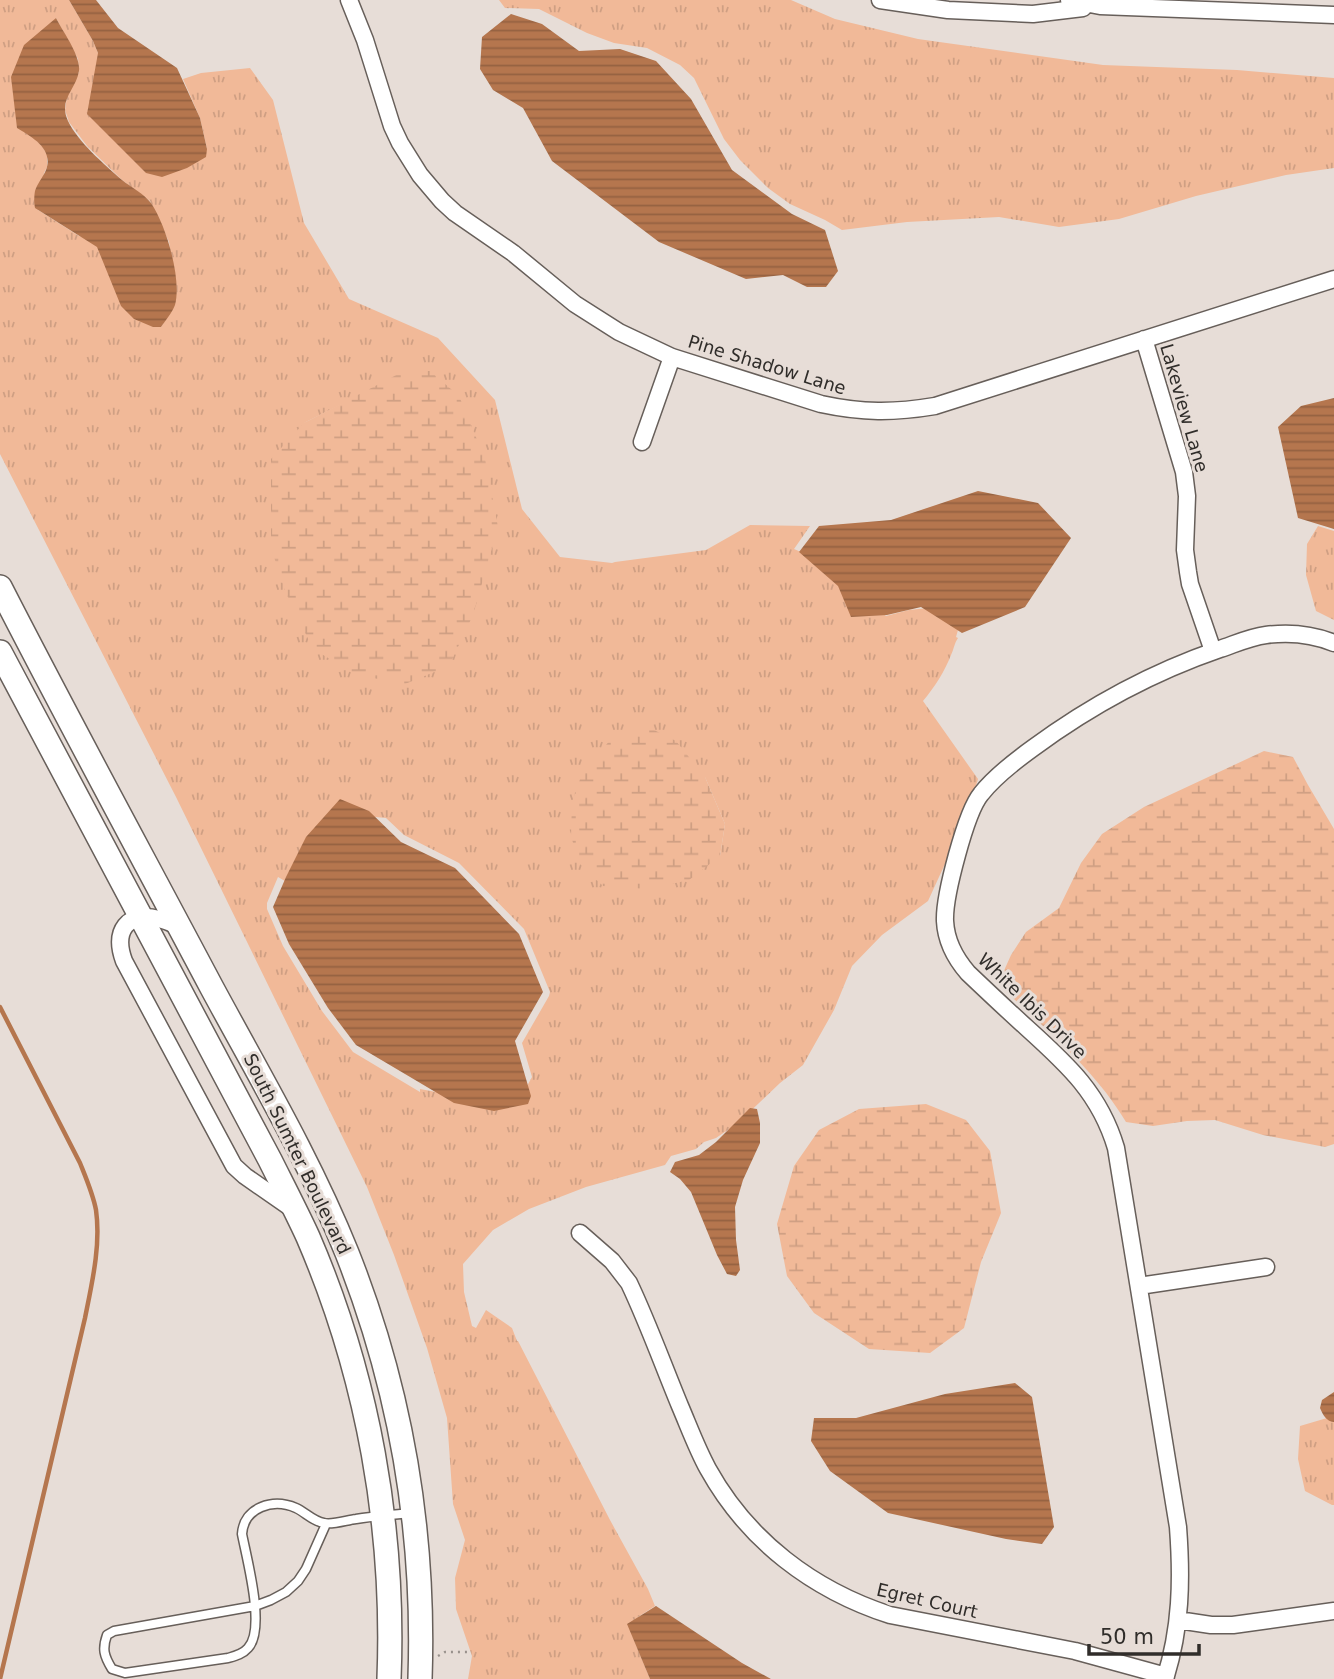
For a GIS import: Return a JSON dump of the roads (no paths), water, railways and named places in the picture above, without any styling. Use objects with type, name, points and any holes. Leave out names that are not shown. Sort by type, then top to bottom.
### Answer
[{"type":"main road","name":"South Sumter Boulevard","points":[[0,587],[298,1149],[347,1253],[370,1317],[401,1433],[414,1513],[420,1667]]},
{"type":"main road","name":"South Sumter Boulevard","points":[[0,652],[296,1211],[327,1286],[352,1361],[372,1441],[388,1565],[389,1679]]},
{"type":"street","name":"Pine Shadow Lane","points":[[349,0],[365,40],[392,126],[409,159],[436,194],[465,221],[513,253],[586,312],[620,332],[672,356],[821,404],[873,412],[935,406],[1334,279]]},
{"type":"street","points":[[880,0],[948,10],[1033,14],[1100,6]]},
{"type":"street","points":[[1069,0],[1100,6],[1334,15]]},
{"type":"street","name":"Lakeview Lane","points":[[1144,339],[1184,471],[1187,496],[1185,550],[1188,572],[1213,651]]},
{"type":"street","points":[[642,442],[672,356]]},
{"type":"street","name":"White Ibis Drive","points":[[1166,1677],[1178,1620],[1181,1566],[1178,1527],[1120,1167],[1113,1139],[1103,1116],[1073,1071],[960,964],[947,933],[946,907],[961,843],[978,798],[1022,756],[1052,734],[1099,704],[1158,672],[1253,638],[1282,634],[1315,636],[1334,643]]},
{"type":"street","points":[[142,917],[166,921],[182,930]]},
{"type":"street","name":"South Sumter Boulevard","points":[[142,917],[129,921],[122,932],[120,947],[124,961],[234,1166],[296,1211]]},
{"type":"street","name":"Egret Court","points":[[580,1233],[612,1261],[629,1283],[700,1454],[716,1482],[748,1525],[786,1562],[861,1605],[890,1615],[1074,1651],[1166,1677]]},
{"type":"street","points":[[1139,1286],[1266,1267]]},
{"type":"street","points":[[1178,1620],[1233,1625],[1334,1611]]},
{"type":"lane","points":[[326,1524],[298,1581],[286,1592],[255,1606],[114,1631],[107,1635],[104,1657],[112,1669],[125,1673],[228,1658],[250,1647],[255,1634],[255,1606],[242,1534],[247,1518],[260,1507],[279,1504],[296,1508],[326,1524],[414,1513]]},
{"type":"waterway","points":[[0,1007],[80,1163],[95,1204],[97,1223],[95,1264],[85,1318],[0,1679]]}]
